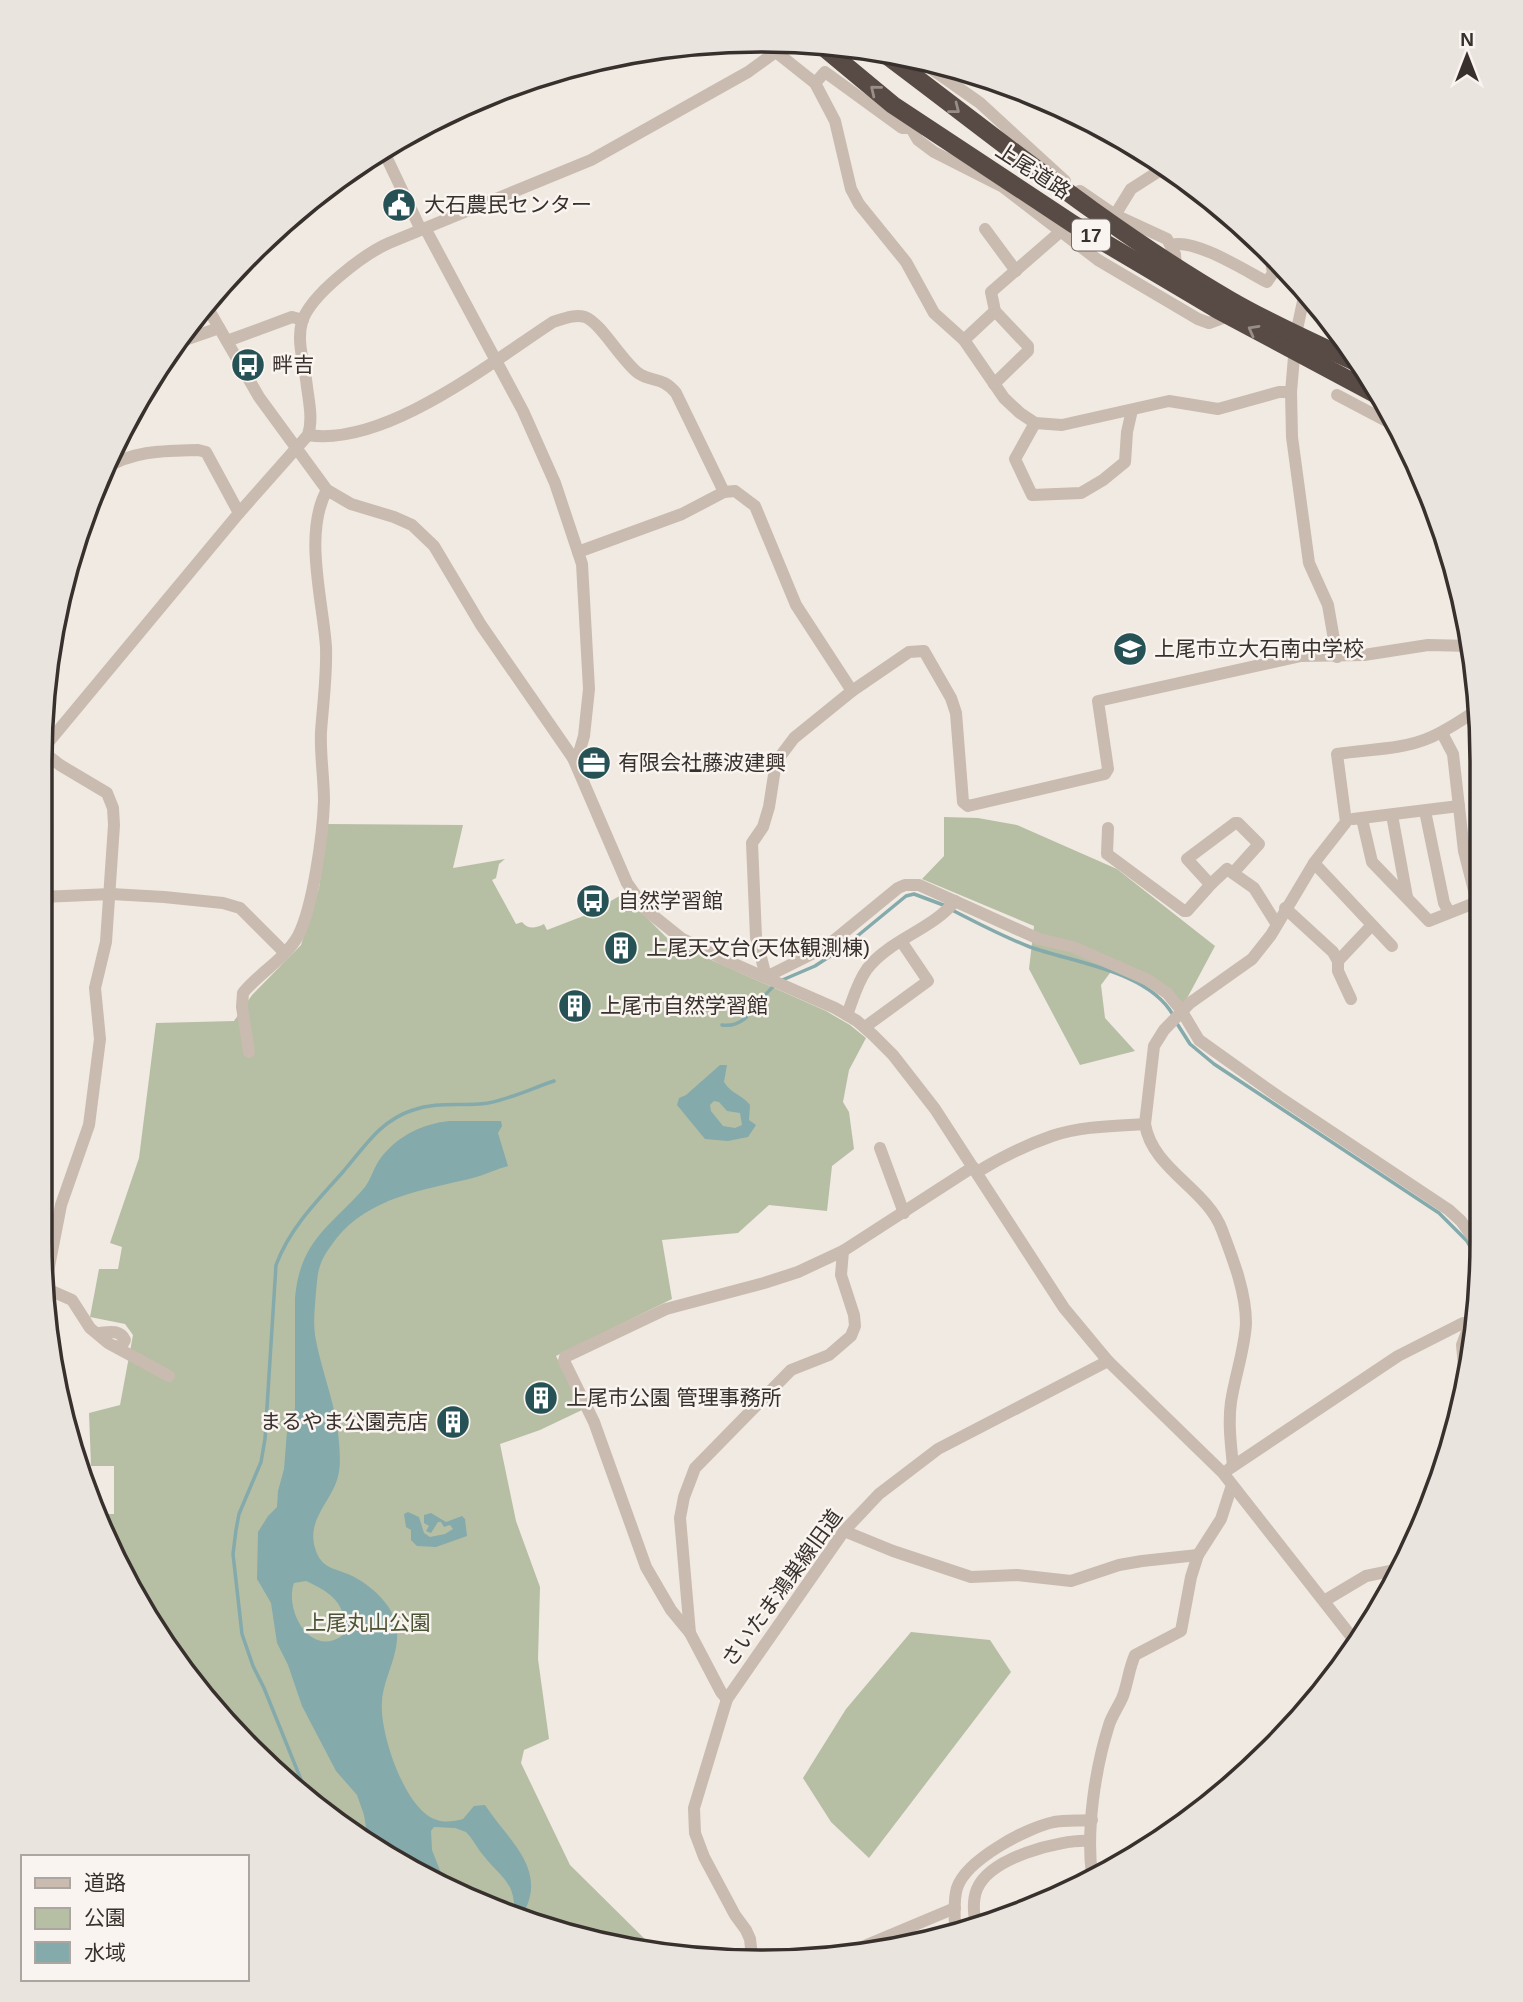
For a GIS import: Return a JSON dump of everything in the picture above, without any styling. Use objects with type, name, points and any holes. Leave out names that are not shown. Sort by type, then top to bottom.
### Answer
[{"type":"highway","name":"上尾道路","points":[[835,57],[911,123],[1228,316],[1364,388]]},
{"type":"highway","name":"上尾道路","points":[[900,66],[1050,181],[1137,242],[1230,300],[1342,356]]},
{"type":"street","points":[[53,737],[307,435],[310,419],[300,343],[303,320],[316,300],[372,251],[592,160],[748,72],[775,53]]},
{"type":"street","points":[[777,53],[815,83],[835,121],[851,189],[859,204],[906,262],[934,313],[964,340],[1011,406],[1035,423],[1062,425],[1169,401],[1218,409],[1279,391],[1291,392]]},
{"type":"street","points":[[815,83],[825,72],[902,128],[911,123],[918,140],[934,152],[1003,187],[1098,260],[1198,319],[1209,323],[1228,316]]},
{"type":"street","points":[[942,76],[980,103],[1064,180],[1115,215],[1167,240],[1172,245],[1177,266]]},
{"type":"street","points":[[388,159],[523,411],[546,461],[578,552],[584,573],[584,637],[589,690],[584,736],[579,753],[573,758]]},
{"type":"street","points":[[1115,215],[1131,188],[1156,173]]},
{"type":"street","points":[[985,229],[1016,271]]},
{"type":"street","points":[[994,384],[1028,351],[1028,346],[995,311],[991,292],[1060,232]]},
{"type":"street","points":[[1172,245],[1180,243],[1213,254],[1267,282],[1273,270]]},
{"type":"street","points":[[1303,303],[1294,353],[1292,437],[1309,563],[1328,605],[1337,657]]},
{"type":"street","points":[[964,340],[995,311]]},
{"type":"street","points":[[211,315],[265,407],[327,490],[351,504],[412,525],[435,546],[481,625],[573,758],[627,883],[646,910],[681,938],[848,1015],[864,1027],[893,1055],[935,1109],[1063,1308],[1108,1361],[1228,1470]]},
{"type":"street","points":[[227,341],[292,317],[303,320]]},
{"type":"street","points":[[307,435],[335,436],[375,427],[456,387],[553,322],[568,317],[584,317],[593,322],[627,363],[641,375],[666,382],[676,393],[724,492]]},
{"type":"street","points":[[194,337],[219,328]]},
{"type":"street","points":[[1337,396],[1382,419]]},
{"type":"street","points":[[1035,423],[1015,459],[1032,495],[1082,493],[1125,462],[1126,432],[1132,410]]},
{"type":"street","points":[[121,459],[143,452],[206,452],[239,513]]},
{"type":"street","points":[[249,1052],[241,1000],[243,993],[299,934],[312,894],[323,826],[321,735],[326,648],[316,540],[320,509],[327,490]]},
{"type":"street","points":[[578,552],[682,514],[724,492],[734,491],[755,506],[796,605],[852,691]]},
{"type":"street","points":[[766,977],[755,937],[751,863],[752,843],[763,827],[769,807],[773,772],[782,752],[794,738],[852,691],[908,652],[924,651],[945,686],[956,713],[963,802],[968,806],[1105,774],[1108,769],[1098,701],[1301,656],[1337,657],[1428,645],[1460,646]]},
{"type":"street","points":[[1350,1635],[1232,1485],[1228,1470],[1231,1405],[1246,1326],[1242,1288],[1216,1214],[1158,1153],[1147,1137],[1145,1124],[1154,1046],[1181,1010],[1252,959],[1271,935],[1314,863],[1346,821],[1338,754],[1426,740],[1469,715]]},
{"type":"street","points":[[1442,733],[1453,754],[1464,851],[1470,875]]},
{"type":"street","points":[[52,758],[107,793],[113,808],[114,825],[106,942],[95,988],[100,1039],[89,1125],[61,1205],[52,1249]]},
{"type":"street","points":[[1346,821],[1459,806]]},
{"type":"street","points":[[1425,811],[1444,904],[1449,912]]},
{"type":"street","points":[[1392,815],[1407,897]]},
{"type":"street","points":[[1362,819],[1369,858],[1429,921],[1470,904]]},
{"type":"street","points":[[1212,883],[1187,859],[1238,823],[1259,844],[1233,873]]},
{"type":"street","points":[[1108,828],[1107,854],[1184,911],[1187,912],[1227,869],[1254,888],[1276,923]]},
{"type":"street","points":[[1314,863],[1392,946]]},
{"type":"street","points":[[766,977],[826,947],[905,885],[919,885],[1039,939],[1073,947],[1148,980],[1167,993],[1199,1040],[1279,1097],[1449,1210],[1470,1235]]},
{"type":"street","points":[[52,897],[111,894],[199,900],[240,908],[284,952]]},
{"type":"street","points":[[848,1015],[858,985],[868,969],[883,954],[946,912],[955,901]]},
{"type":"street","points":[[1285,908],[1333,952],[1338,961],[1338,971],[1351,999]]},
{"type":"street","points":[[1338,961],[1372,925]]},
{"type":"street","points":[[864,1027],[928,981],[901,941]]},
{"type":"street","points":[[727,1699],[710,1673],[690,1633],[671,1610],[646,1567],[594,1422],[564,1362],[565,1357],[666,1309],[775,1279],[843,1251],[975,1170],[1053,1135],[1088,1128],[1145,1124]]},
{"type":"street","points":[[880,1147],[904,1213]]},
{"type":"street","points":[[690,1633],[680,1518],[684,1497],[695,1468],[791,1370],[829,1355],[851,1336],[855,1326],[854,1315],[841,1275],[843,1251]]},
{"type":"street","points":[[55,1292],[72,1300],[90,1328],[114,1346],[169,1376]]},
{"type":"street","points":[[1228,1470],[1398,1356],[1465,1323]]},
{"type":"street","name":"さいたま鴻巣線旧道","points":[[751,1950],[746,1930],[704,1857],[695,1833],[694,1808],[727,1699],[844,1531],[879,1494],[938,1449],[1108,1361]]},
{"type":"street","points":[[1092,1868],[1090,1841],[1096,1784],[1109,1725],[1123,1696],[1131,1663],[1135,1655],[1144,1649],[1181,1631],[1198,1555],[1221,1519],[1232,1485]]},
{"type":"street","points":[[844,1531],[893,1551],[971,1577],[1017,1575],[1071,1581],[1119,1565],[1198,1555]]},
{"type":"street","points":[[1324,1601],[1366,1576],[1388,1571]]},
{"type":"street","points":[[956,1922],[958,1885],[966,1872],[986,1854],[1054,1822],[1092,1820]]},
{"type":"street","points":[[974,1916],[977,1889],[987,1874],[1009,1861],[1052,1843],[1090,1841]]},
{"type":"street","points":[[882,1939],[955,1908]]},
{"type":"green space","points":[[944,817],[978,818],[1017,825],[1117,869],[1215,946],[1184,1004],[1119,961],[1101,985],[1105,1018],[1135,1051],[1080,1065],[1029,969],[1034,926],[922,879],[944,856]]},
{"type":"green space","name":"上尾丸山公園","points":[[328,824],[463,825],[453,868],[505,859],[499,864],[496,878],[492,880],[516,924],[522,922],[532,928],[544,924],[547,930],[586,915],[623,894],[671,942],[826,1011],[866,1038],[849,1070],[843,1102],[849,1112],[854,1149],[832,1166],[827,1211],[769,1205],[738,1233],[662,1240],[672,1299],[556,1356],[582,1410],[540,1430],[500,1444],[516,1521],[540,1587],[538,1659],[549,1739],[524,1750],[521,1763],[570,1865],[645,1939],[578,1925],[490,1896],[407,1855],[330,1803],[294,1774],[228,1708],[172,1634],[147,1595],[107,1514],[114,1514],[114,1466],[91,1466],[89,1413],[120,1405],[133,1335],[125,1324],[90,1317],[99,1269],[118,1269],[122,1247],[110,1243],[139,1158],[156,1023],[234,1021],[252,995],[301,945],[319,888]]},
{"type":"green space","points":[[911,1632],[990,1640],[1011,1672],[869,1858],[831,1822],[803,1778],[846,1709]]},
{"type":"water","points":[[720,1065],[727,1065],[724,1082],[750,1105],[749,1120],[756,1125],[748,1137],[728,1141],[705,1139],[677,1105],[679,1098]],"holes":[[[714,1101],[719,1102],[727,1111],[740,1113],[742,1125],[735,1128],[723,1126],[711,1111],[710,1105]]]},
{"type":"water","points":[[449,1121],[501,1121],[502,1126],[498,1133],[508,1166],[381,1204],[349,1225],[323,1259],[317,1279],[314,1330],[338,1429],[340,1461],[337,1480],[316,1521],[313,1538],[318,1555],[325,1564],[358,1579],[373,1590],[387,1604],[395,1620],[396,1649],[383,1692],[382,1715],[396,1769],[405,1787],[425,1814],[440,1821],[463,1819],[474,1806],[485,1805],[524,1858],[531,1886],[525,1909],[514,1905],[509,1886],[466,1832],[455,1828],[434,1827],[431,1831],[432,1850],[441,1872],[407,1855],[366,1829],[357,1795],[336,1771],[302,1706],[288,1665],[277,1643],[271,1603],[257,1579],[258,1532],[277,1507],[287,1431],[295,1408],[295,1298],[303,1262],[319,1235],[365,1187],[387,1151],[420,1128]],"holes":[[[306,1581],[336,1600],[343,1615],[343,1635],[331,1641],[320,1641],[311,1636],[297,1618],[293,1606],[294,1583]]]},
{"type":"water","points":[[408,1512],[419,1517],[424,1533],[430,1537],[453,1529],[450,1525],[444,1527],[438,1522],[431,1533],[426,1531],[429,1526],[424,1523],[424,1515],[431,1513],[446,1522],[462,1516],[465,1519],[467,1536],[436,1547],[417,1546],[411,1540],[411,1530],[406,1527],[404,1514]]},
{"type":"waterway","points":[[780,981],[815,966],[844,947],[906,896],[914,894],[946,906]]},
{"type":"waterway","points":[[952,910],[1030,947],[1129,978],[1162,1000],[1173,1015]]},
{"type":"waterway","points":[[722,1025],[739,1023],[774,986]]},
{"type":"waterway","points":[[1176,1022],[1190,1044],[1214,1064],[1439,1213],[1470,1246]]},
{"type":"waterway","points":[[301,1780],[242,1634],[233,1554],[239,1514],[261,1462],[265,1439],[276,1265],[304,1216],[373,1136],[391,1121],[422,1107],[496,1101],[554,1081]]},
{"type":"place","name":"大石農民センター","points":[[399,205]]},
{"type":"place","name":"畔吉","points":[[248,365]]},
{"type":"place","name":"上尾市立大石南中学校","points":[[1130,649]]},
{"type":"place","name":"有限会社藤波建興","points":[[594,763]]},
{"type":"place","name":"自然学習館","points":[[593,901]]},
{"type":"place","name":"上尾天文台(天体観測棟)","points":[[621,948]]},
{"type":"place","name":"上尾市自然学習館","points":[[575,1006]]},
{"type":"place","name":"上尾市公園 管理事務所","points":[[541,1398]]},
{"type":"place","name":"まるやま公園売店","points":[[453,1422]]}]
